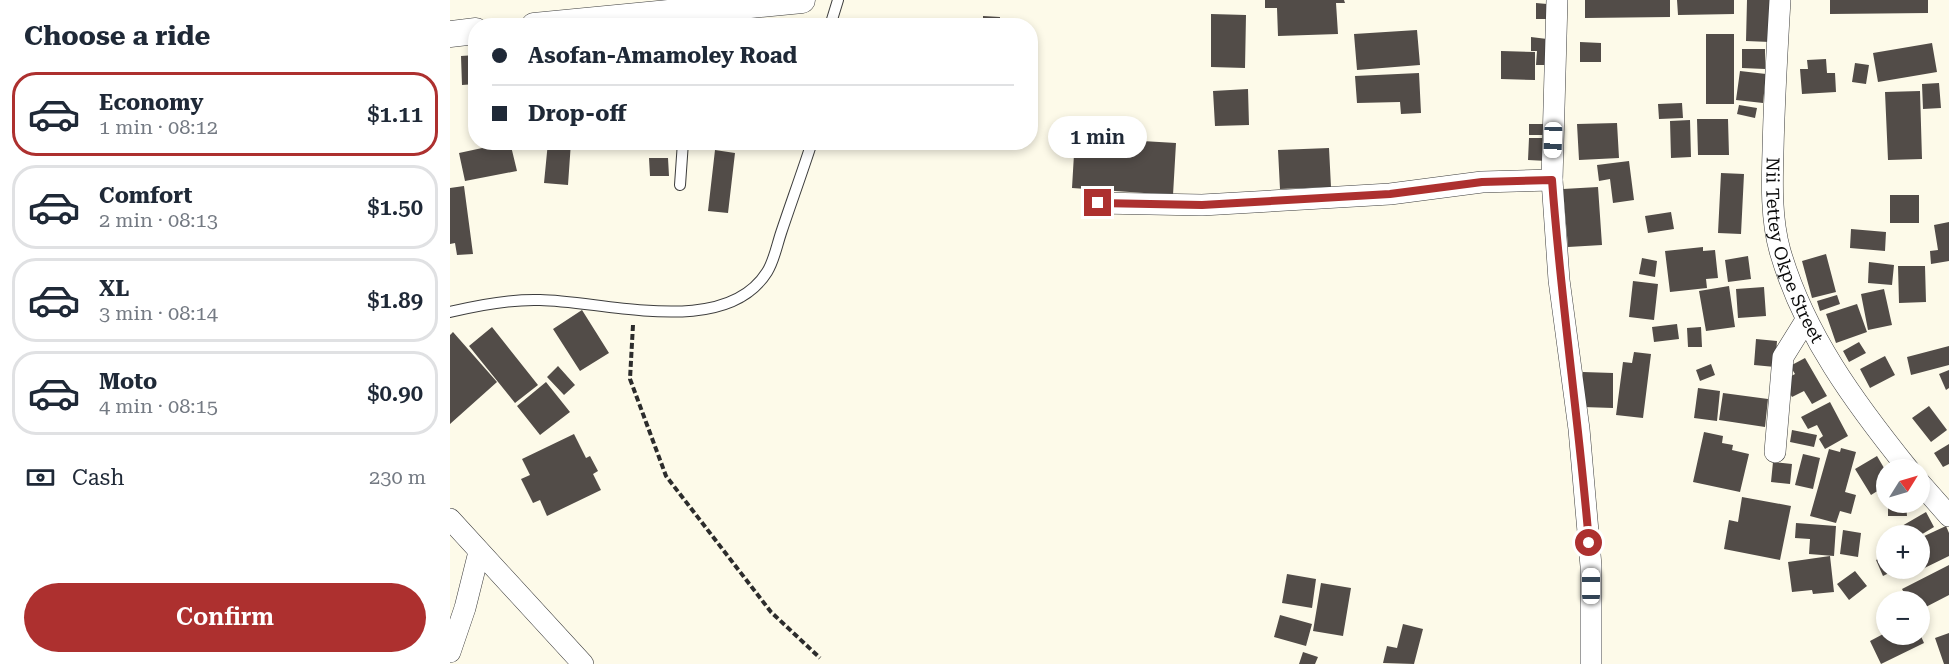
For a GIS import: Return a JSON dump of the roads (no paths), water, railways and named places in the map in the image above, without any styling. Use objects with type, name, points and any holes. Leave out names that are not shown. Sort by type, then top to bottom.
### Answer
[{"type":"street","points":[[692,18],[802,0]]},
{"type":"street","points":[[1557,0],[1552,180],[1559,280],[1579,429],[1590,555],[1591,664]]},
{"type":"street","name":"Nii Tettey Okpe Street","points":[[1780,0],[1772,194],[1780,249],[1806,320],[1859,408],[1900,459]]},
{"type":"street","points":[[450,34],[468,32]]},
{"type":"street","points":[[1098,203],[1202,205],[1390,194],[1482,182],[1552,180]]},
{"type":"street","points":[[1775,452],[1783,357],[1806,320]]},
{"type":"street","points":[[1930,493],[1947,510]]},
{"type":"street","points":[[450,519],[583,664]]},
{"type":"street","points":[[450,652],[465,608],[479,552]]},
{"type":"lane","points":[[832,18],[838,0]]},
{"type":"lane","points":[[680,186],[682,150]]},
{"type":"lane","points":[[450,312],[478,305],[537,300],[634,309],[687,311],[732,304],[750,292],[768,271],[809,150]]}]
